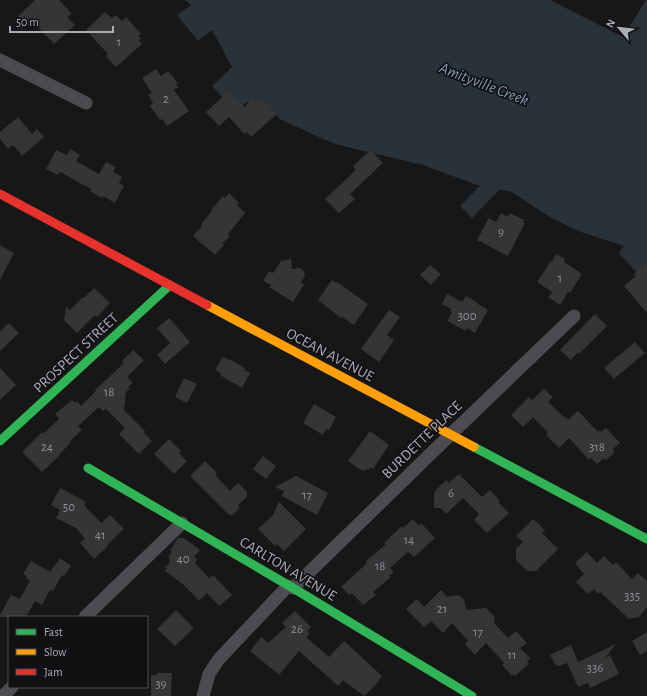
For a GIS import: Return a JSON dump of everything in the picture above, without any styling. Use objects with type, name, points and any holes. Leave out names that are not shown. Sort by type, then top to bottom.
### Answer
[{"type":"street","points":[[0,60],[86,103]]},
{"type":"street","name":"OCEAN AVENUE","points":[[0,194],[647,539]]},
{"type":"street","name":"PROSPECT STREET","points":[[0,441],[170,285]]},
{"type":"street","name":"BURDETTE PLACE","points":[[204,696],[209,674],[219,658],[290,587],[574,316]]},
{"type":"street","name":"CARLTON AVENUE","points":[[88,468],[472,696]]},
{"type":"street","points":[[86,616],[182,523]]},
{"type":"street","points":[[3,696],[11,688]]},
{"type":"water","name":"Amityville Creek","points":[[185,0],[550,0],[623,37],[647,0],[647,267],[639,275],[619,253],[624,246],[581,232],[553,219],[510,191],[499,190],[472,218],[460,206],[480,186],[423,165],[339,145],[280,119],[270,108],[247,102],[241,107],[224,99],[212,86],[232,67],[212,30],[198,41],[177,15],[191,5]]},
{"type":"building","points":[[35,0],[59,0],[72,14],[67,17],[75,25],[54,44],[34,23],[29,27],[18,16]]},
{"type":"building","points":[[105,12],[112,18],[116,15],[122,21],[126,17],[141,34],[138,36],[141,39],[139,41],[142,44],[116,67],[106,56],[108,54],[86,30]]},
{"type":"building","points":[[156,69],[161,76],[168,71],[172,75],[178,84],[176,85],[178,87],[174,90],[189,111],[167,126],[162,119],[160,120],[150,106],[153,103],[148,95],[152,93],[142,78]]},
{"type":"building","points":[[229,91],[244,107],[251,101],[267,103],[277,114],[251,137],[247,132],[244,134],[229,117],[219,126],[206,112]]},
{"type":"building","points":[[18,117],[32,134],[37,129],[44,137],[22,156],[13,145],[8,149],[0,139],[0,132]]},
{"type":"building","points":[[70,149],[80,155],[76,161],[99,174],[106,162],[116,167],[113,172],[122,177],[119,183],[124,186],[115,203],[103,196],[102,198],[90,191],[91,189],[60,172],[58,175],[46,169],[56,150],[67,155]]},
{"type":"building","points":[[371,150],[383,163],[350,194],[355,199],[339,213],[325,199],[356,170],[353,166]]},
{"type":"building","points":[[229,193],[239,203],[237,205],[245,213],[228,234],[230,236],[215,255],[193,236],[202,226],[201,224],[212,211],[211,210],[223,196],[225,198]]},
{"type":"building","points":[[501,213],[508,217],[510,213],[524,220],[523,222],[525,223],[508,256],[477,240],[489,218],[496,222]]},
{"type":"building","points":[[0,245],[14,253],[0,280]]},
{"type":"building","points":[[556,254],[565,259],[564,262],[582,274],[570,293],[568,292],[560,305],[548,297],[552,292],[537,282]]},
{"type":"building","points":[[291,259],[292,269],[300,268],[304,271],[305,276],[301,282],[304,284],[293,302],[269,287],[271,285],[263,281],[269,271],[273,273],[281,261]]},
{"type":"building","points":[[647,263],[647,313],[624,286],[636,276],[634,274]]},
{"type":"building","points":[[430,265],[441,274],[431,285],[420,275]]},
{"type":"building","points":[[332,280],[368,304],[354,325],[342,317],[341,318],[318,300]]},
{"type":"building","points":[[94,288],[110,303],[97,317],[95,315],[77,333],[64,320],[66,306],[70,310]]},
{"type":"building","points":[[447,294],[462,302],[466,296],[488,310],[475,333],[467,328],[466,331],[447,321],[452,312],[450,311],[451,309],[442,304]]},
{"type":"building","points":[[389,310],[400,317],[387,335],[394,340],[379,362],[361,349]]},
{"type":"building","points":[[595,314],[607,326],[571,360],[560,350]]},
{"type":"building","points":[[169,318],[190,342],[165,364],[157,355],[170,343],[157,328]]},
{"type":"building","points":[[9,323],[19,333],[0,351],[0,331]]},
{"type":"building","points":[[635,342],[645,353],[614,379],[604,368]]},
{"type":"building","points":[[133,350],[144,360],[127,377],[133,383],[128,387],[130,389],[126,392],[124,410],[145,431],[144,433],[152,441],[139,454],[119,434],[125,428],[106,409],[103,411],[99,407],[78,426],[82,430],[70,441],[71,442],[59,456],[42,472],[22,452],[42,432],[43,434],[59,419],[55,414],[72,400],[75,403],[77,401],[81,406],[96,391],[95,390],[124,363],[122,361]]},
{"type":"building","points":[[223,357],[245,368],[244,370],[250,373],[242,388],[220,375],[221,373],[215,370]]},
{"type":"building","points":[[0,368],[16,385],[0,400]]},
{"type":"building","points":[[184,378],[197,384],[187,403],[175,397]]},
{"type":"building","points":[[544,389],[553,397],[548,402],[568,420],[578,411],[598,432],[600,430],[601,432],[606,428],[620,443],[613,449],[615,452],[606,460],[604,458],[597,464],[591,458],[589,460],[569,438],[559,448],[546,435],[548,433],[533,417],[523,427],[511,415],[529,397],[532,400]]},
{"type":"building","points":[[314,404],[336,417],[329,430],[326,429],[323,435],[303,423]]},
{"type":"building","points":[[370,431],[389,445],[373,469],[371,467],[368,470],[362,471],[348,461]]},
{"type":"building","points":[[169,439],[181,451],[179,453],[187,461],[174,474],[154,454]]},
{"type":"building","points":[[263,456],[276,466],[266,479],[253,469]]},
{"type":"building","points":[[205,461],[217,473],[215,475],[230,491],[238,483],[247,492],[247,497],[238,505],[240,508],[231,516],[190,476]]},
{"type":"building","points":[[459,474],[482,497],[490,490],[500,501],[498,502],[509,513],[487,533],[474,520],[479,514],[463,498],[446,514],[441,508],[434,508],[434,495],[436,490],[446,480],[449,483]]},
{"type":"building","points":[[296,476],[328,493],[317,515],[282,496],[284,491],[275,487]]},
{"type":"building","points":[[60,488],[86,502],[84,505],[101,523],[110,515],[124,529],[94,559],[80,543],[85,539],[76,528],[56,518],[60,510],[51,505]]},
{"type":"building","points":[[279,502],[306,529],[284,551],[277,544],[275,546],[258,529],[273,515]]},
{"type":"building","points":[[413,519],[419,526],[421,523],[435,538],[414,557],[408,552],[390,568],[394,572],[389,576],[391,577],[373,592],[376,595],[363,605],[352,593],[349,595],[341,587],[367,563],[365,562],[386,544],[384,543],[402,526],[403,528]]},
{"type":"building","points":[[533,519],[545,530],[542,533],[558,549],[536,571],[527,571],[516,560],[516,549],[523,542],[516,536]]},
{"type":"building","points":[[178,538],[184,538],[200,550],[194,557],[197,559],[195,563],[209,578],[213,575],[232,595],[219,606],[207,593],[199,601],[185,586],[165,571],[167,569],[165,568],[170,562],[168,557],[172,552],[170,550]]},
{"type":"building","points":[[587,552],[597,563],[604,556],[613,565],[616,562],[632,579],[638,573],[647,581],[647,607],[639,617],[629,619],[600,592],[598,594],[594,589],[588,594],[576,582],[584,574],[575,563]]},
{"type":"building","points":[[60,558],[71,566],[64,576],[62,575],[53,591],[50,590],[42,605],[35,601],[27,616],[0,617],[11,595],[20,599],[30,580],[23,574],[31,561],[50,572]]},
{"type":"building","points":[[441,590],[447,597],[459,595],[464,599],[466,610],[486,608],[495,617],[494,623],[508,638],[516,631],[527,643],[520,648],[530,658],[527,661],[529,664],[515,676],[513,674],[512,676],[502,665],[504,663],[486,643],[475,655],[465,644],[468,641],[452,623],[443,633],[431,621],[424,627],[406,609],[417,599],[424,607]]},
{"type":"building","points":[[176,610],[194,628],[175,646],[157,629]]},
{"type":"building","points":[[295,611],[311,627],[307,631],[310,634],[306,637],[329,657],[344,641],[382,676],[374,687],[364,696],[343,680],[338,686],[299,651],[279,675],[250,651],[261,637],[268,643],[286,627],[282,623]]},
{"type":"building","points":[[647,632],[647,651],[640,655],[632,641]]},
{"type":"building","points":[[616,644],[605,658],[610,655],[619,674],[590,688],[588,683],[578,687],[567,663],[556,666],[550,655],[571,645],[578,662]]},
{"type":"building","points":[[157,673],[172,673],[171,696],[151,696],[151,675],[157,675]]},
{"type":"traffic: fast","points":[[0,441],[170,285]]},
{"type":"traffic: fast","points":[[474,447],[647,539]]},
{"type":"traffic: fast","points":[[88,468],[293,588],[472,696]]},
{"type":"traffic: slow","points":[[207,305],[474,447]]},
{"type":"traffic: jam","points":[[0,194],[207,305]]}]
